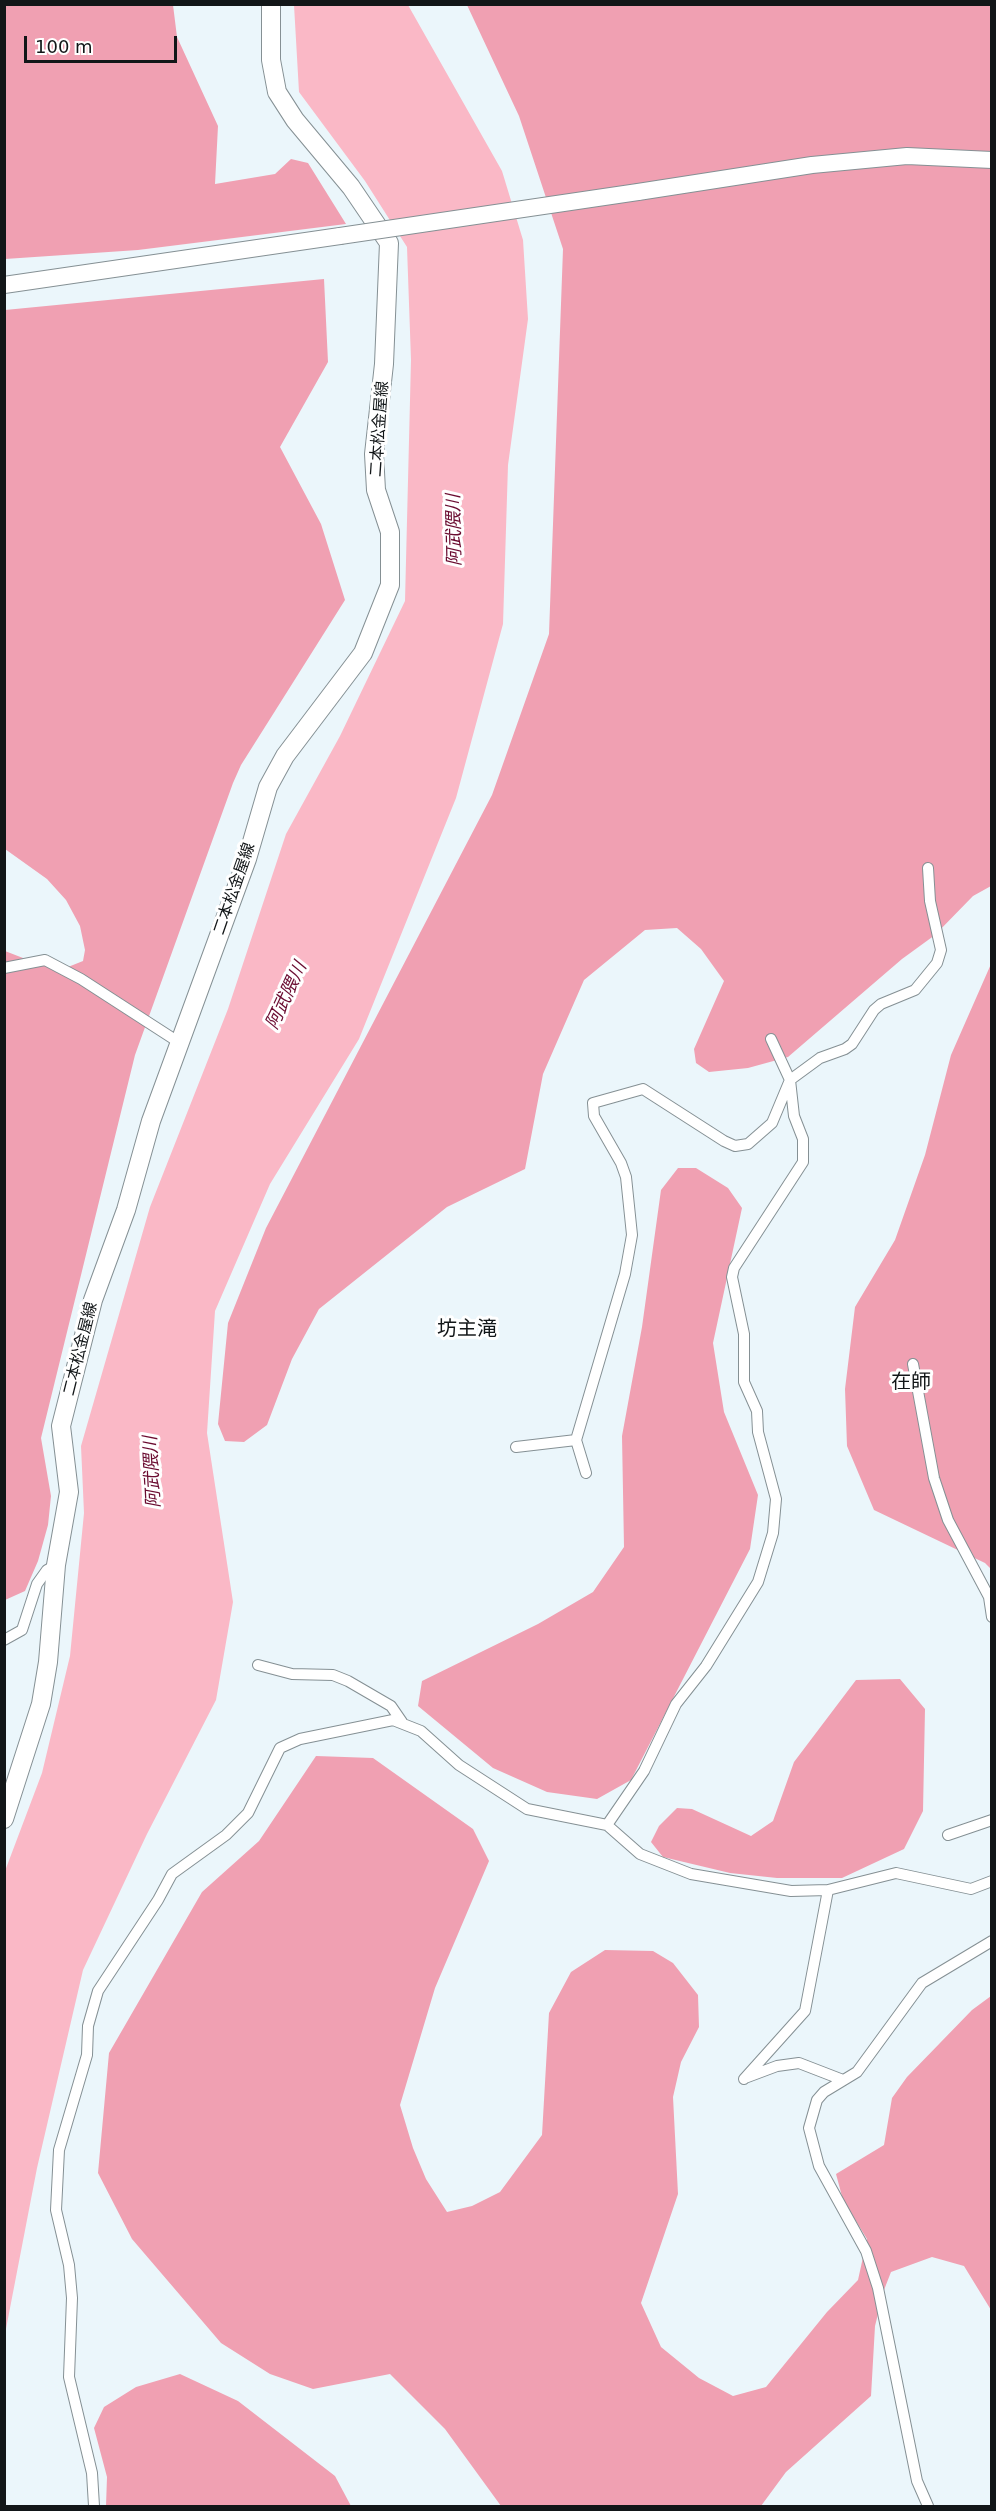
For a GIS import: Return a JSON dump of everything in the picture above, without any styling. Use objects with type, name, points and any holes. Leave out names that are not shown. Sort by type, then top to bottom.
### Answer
[{"type":"main road","name":"二本松金屋線","points":[[4,1819],[41,1704],[48,1662],[56,1565],[69,1492],[62,1426],[93,1300],[126,1210],[151,1121],[247,859],[268,787],[285,756],[363,653],[390,585],[390,532],[376,490],[374,454],[384,364],[389,243],[351,187],[285,106],[277,92],[271,60],[271,4]]},
{"type":"street","points":[[4,285],[812,165],[896,157],[992,160]]},
{"type":"street","points":[[586,1473],[576,1440],[625,1274],[632,1241],[626,1177],[621,1162],[594,1116],[593,1103],[643,1089],[724,1141],[735,1146],[748,1144],[772,1123],[790,1080],[820,1058],[852,1044],[881,1004],[915,990],[937,963],[941,950],[930,901],[927,868]]},
{"type":"street","points":[[4,968],[45,960],[81,979],[180,1043]]},
{"type":"street","points":[[608,1825],[644,1771],[676,1704],[706,1666],[758,1582],[773,1533],[776,1499],[758,1432],[757,1411],[744,1382],[744,1334],[732,1277],[740,1255],[803,1162],[803,1139],[794,1116],[790,1080],[771,1039]]},
{"type":"street","points":[[913,1364],[934,1478],[948,1520],[989,1597],[992,1617]]},
{"type":"street","points":[[516,1447],[576,1440]]},
{"type":"street","points":[[4,1640],[22,1630],[38,1584],[47,1570],[56,1565]]},
{"type":"street","points":[[258,1665],[292,1674],[333,1675],[391,1706],[402,1722]]},
{"type":"street","points":[[94,2506],[92,2473],[69,2377],[72,2298],[69,2265],[56,2210],[59,2150],[87,2055],[88,2026],[98,1990],[158,1900],[172,1874],[226,1835],[248,1813],[280,1748],[300,1738],[393,1720],[402,1722],[421,1731],[459,1765],[527,1809],[608,1825],[640,1854],[691,1874],[791,1891],[828,1890],[896,1873],[971,1890],[992,1881]]},
{"type":"street","points":[[948,1835],[992,1820]]},
{"type":"street","points":[[828,1890],[805,2011],[744,2079],[777,2066],[799,2063],[843,2080]]},
{"type":"street","points":[[928,2506],[917,2481],[894,2357],[878,2288],[866,2251],[819,2166],[810,2139],[810,2116],[817,2100],[824,2092],[857,2072],[922,1983],[992,1941]]},
{"type":"shaded area","points":[[5,4],[173,5],[177,37],[218,126],[215,184],[275,174],[291,159],[308,163],[346,224],[138,250],[5,259]]},
{"type":"shaded area","points":[[467,5],[991,5],[991,886],[973,896],[935,935],[902,959],[788,1057],[748,1068],[709,1072],[696,1063],[694,1049],[724,981],[701,949],[677,928],[645,930],[584,980],[543,1074],[525,1169],[447,1207],[319,1309],[292,1359],[267,1425],[244,1442],[225,1441],[218,1424],[228,1323],[266,1228],[492,795],[549,634],[563,249],[519,116]]},
{"type":"shaded area","points":[[324,279],[328,362],[280,447],[321,524],[345,600],[241,765],[135,1055],[41,1438],[51,1496],[48,1525],[38,1561],[25,1591],[5,1600],[5,951],[41,965],[68,967],[83,961],[85,950],[80,926],[66,900],[47,879],[5,849],[5,310]]},
{"type":"shaded area","points":[[991,964],[991,1569],[985,1563],[874,1510],[847,1446],[845,1389],[855,1307],[895,1240],[925,1155],[951,1055]]},
{"type":"shaded area","points":[[678,1168],[696,1168],[728,1188],[742,1208],[713,1343],[724,1412],[758,1495],[750,1549],[631,1780],[597,1799],[547,1792],[493,1768],[418,1706],[422,1681],[538,1624],[593,1592],[624,1547],[622,1436],[642,1327],[661,1190]]},
{"type":"shaded area","points":[[900,1679],[925,1709],[923,1811],[904,1849],[842,1878],[777,1878],[730,1873],[663,1857],[651,1842],[659,1826],[677,1808],[692,1809],[751,1836],[773,1821],[794,1762],[856,1680]]},
{"type":"shaded area","points":[[316,1756],[373,1758],[473,1829],[489,1861],[435,1988],[400,2105],[413,2148],[426,2179],[447,2212],[472,2206],[500,2192],[542,2135],[549,2013],[571,1972],[605,1950],[653,1951],[673,1963],[698,1995],[699,2027],[681,2062],[673,2097],[678,2194],[641,2303],[661,2347],[699,2378],[733,2396],[766,2387],[827,2312],[858,2280],[867,2239],[843,2200],[836,2174],[884,2145],[892,2098],[907,2077],[972,2010],[991,1996],[991,2310],[964,2266],[932,2257],[891,2272],[875,2326],[871,2396],[786,2472],[761,2506],[501,2506],[445,2429],[390,2374],[313,2389],[270,2374],[221,2343],[132,2239],[98,2173],[109,2053],[202,1892],[259,1841]]},
{"type":"shaded area","points":[[180,2374],[238,2401],[335,2476],[351,2506],[106,2506],[107,2477],[94,2428],[104,2407],[136,2387]]},
{"type":"water","name":"阿武隈川","points":[[294,5],[408,5],[502,171],[523,240],[528,319],[508,465],[503,624],[456,798],[359,1039],[270,1184],[215,1311],[207,1433],[233,1602],[216,1700],[147,1834],[83,1970],[37,2168],[5,2334],[5,1871],[42,1773],[70,1656],[84,1513],[81,1446],[150,1207],[228,1009],[286,834],[340,736],[405,601],[411,360],[407,247],[365,181],[299,92]]},
{"type":"district","name":"坊主滝","points":[[467,1330]]},
{"type":"district","name":"在師","points":[[911,1383]]}]
